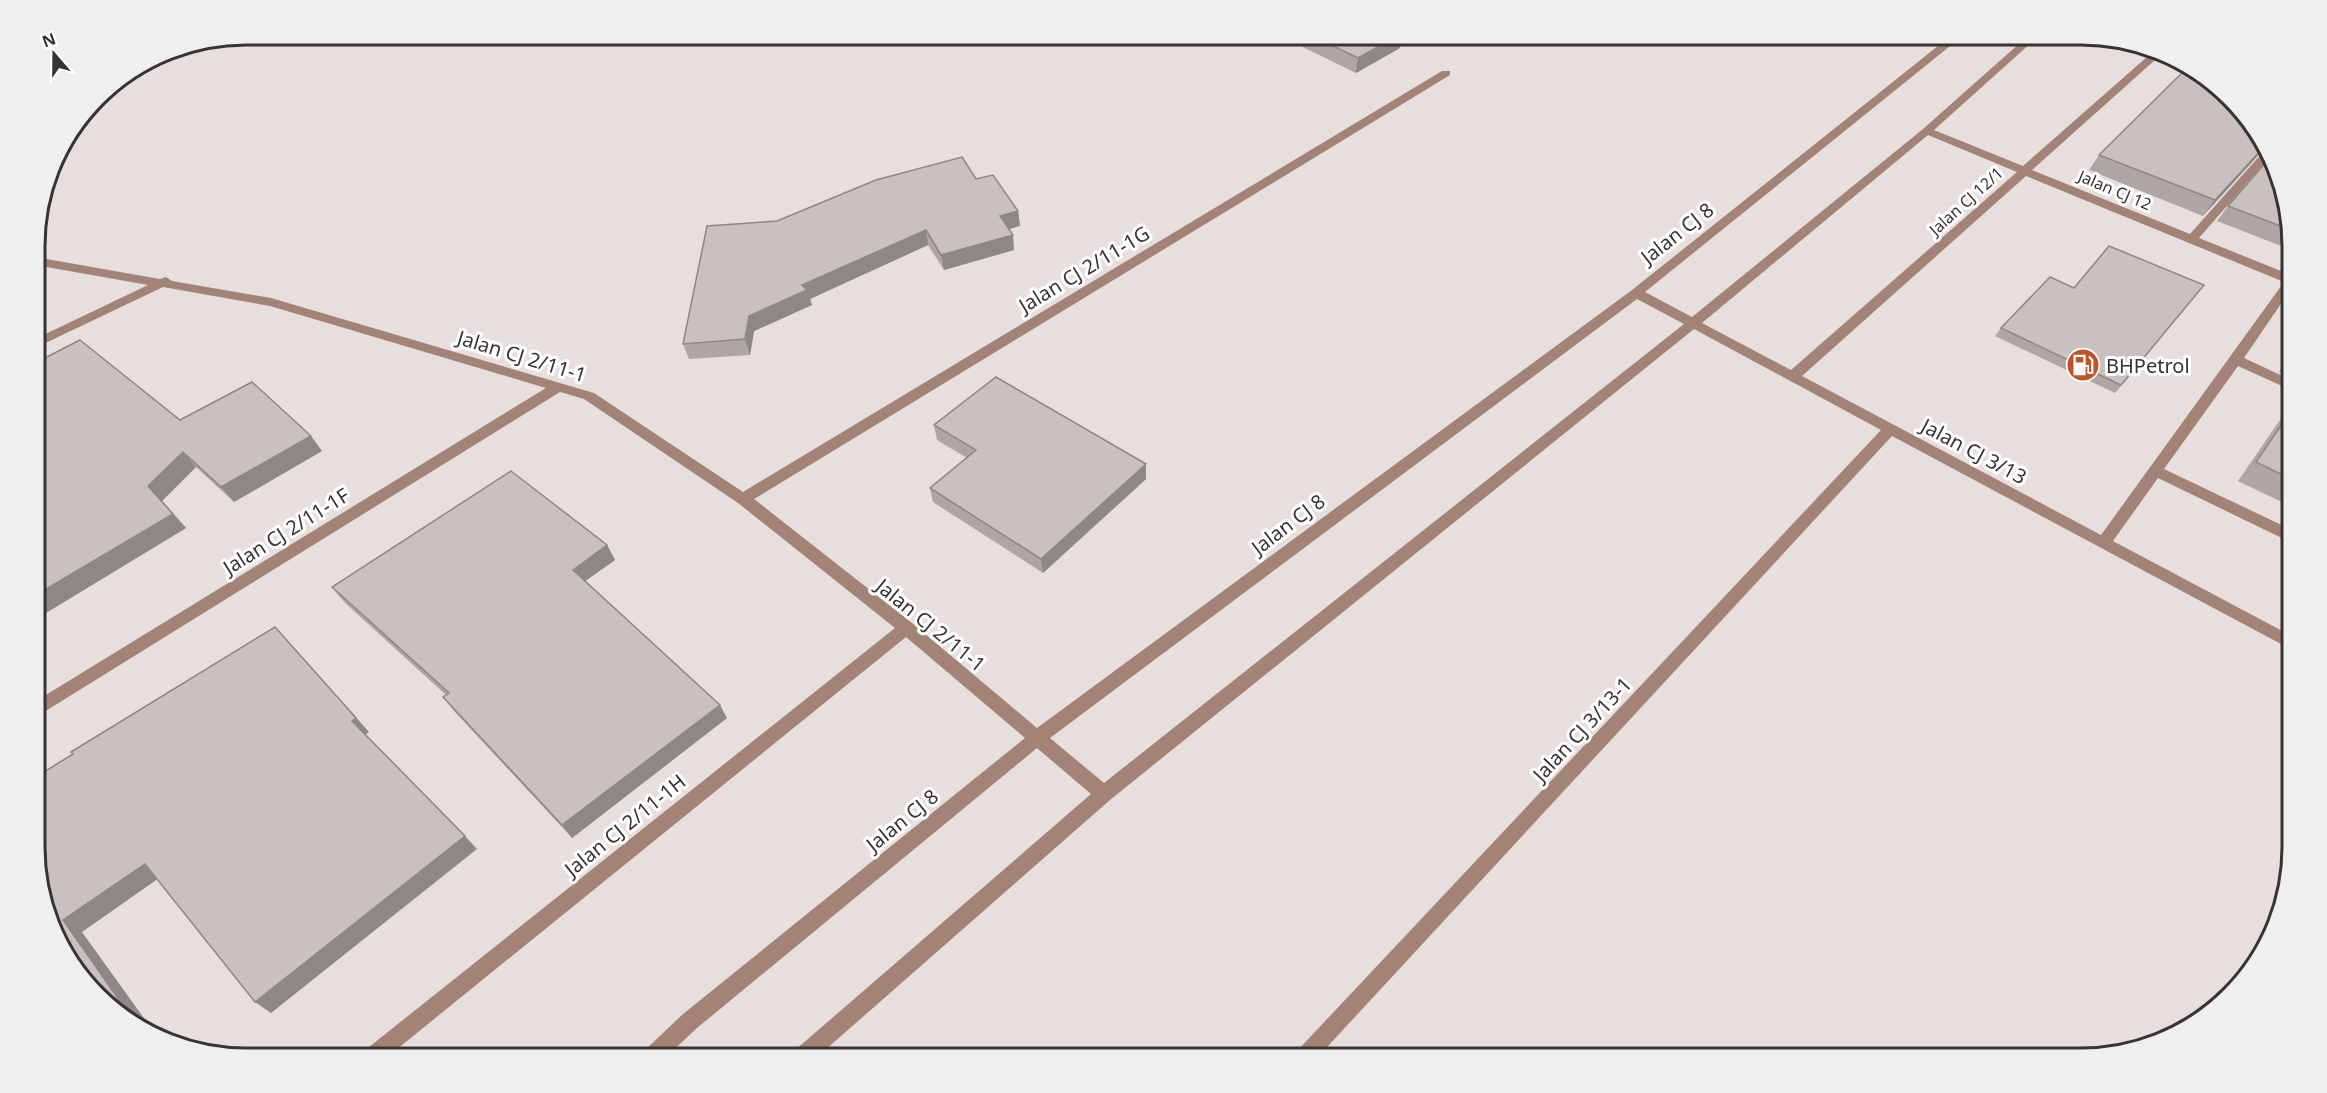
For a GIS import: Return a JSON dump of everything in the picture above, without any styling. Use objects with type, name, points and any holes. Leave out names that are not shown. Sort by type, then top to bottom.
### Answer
[{"type":"street","name":"Jalan CJ 8","points":[[662,1048],[690,1022],[1037,738],[1636,293],[1946,45]]},
{"type":"street","points":[[812,1048],[1104,794],[1693,323],[1927,131],[2024,45]]},
{"type":"street","name":"Jalan CJ 12/1","points":[[1792,377],[2152,58]]},
{"type":"street","name":"Jalan CJ 2/11-1G","points":[[743,499],[1446,73]]},
{"type":"street","name":"Jalan CJ 12","points":[[1927,131],[2282,276]]},
{"type":"street","points":[[2191,240],[2262,159]]},
{"type":"street","name":"Jalan CJ 2/11-1","points":[[45,263],[271,302],[589,396],[743,499],[906,628],[1104,794]]},
{"type":"street","points":[[45,339],[166,282]]},
{"type":"street","name":"Jalan CJ 3/13","points":[[1636,293],[2282,639]]},
{"type":"street","points":[[2103,543],[2282,293]]},
{"type":"street","points":[[2236,360],[2282,381]]},
{"type":"street","name":"Jalan CJ 2/11-1F","points":[[45,704],[558,387]]},
{"type":"street","name":"Jalan CJ 3/13-1","points":[[1313,1048],[1890,429]]},
{"type":"street","points":[[2156,471],[2282,532]]},
{"type":"street","name":"Jalan CJ 2/11-1H","points":[[383,1048],[906,628]]},
{"type":"building","points":[[1331,45],[1381,45],[1358,58]]},
{"type":"building","points":[[2183,72],[2204,86],[2223,104],[2241,123],[2259,153],[2215,200],[2099,155]]},
{"type":"building","points":[[962,157],[976,179],[993,175],[1018,211],[1000,216],[1013,235],[941,255],[926,230],[802,285],[807,290],[749,316],[745,339],[683,344],[707,226],[777,221],[876,180]]},
{"type":"building","points":[[2264,164],[2275,194],[2281,226],[2228,206]]},
{"type":"building","points":[[2109,246],[2204,285],[2121,385],[2001,328],[2050,277],[2074,288]]},
{"type":"building","points":[[80,340],[180,420],[252,382],[311,436],[221,487],[183,452],[148,486],[173,514],[45,590],[45,358]]},
{"type":"building","points":[[996,377],[1146,464],[1041,559],[930,488],[976,450],[934,425]]},
{"type":"building","points":[[2282,424],[2282,475],[2256,462]]},
{"type":"building","points":[[511,471],[607,545],[573,570],[720,705],[562,825],[443,697],[449,693],[332,587]]},
{"type":"building","points":[[275,627],[356,718],[352,721],[465,836],[255,1002],[145,864],[63,920],[125,1008],[86,970],[60,924],[52,899],[45,847],[45,771],[73,754],[71,752]]},
{"type":"place","name":"BHPetrol","points":[[2083,365]]}]
